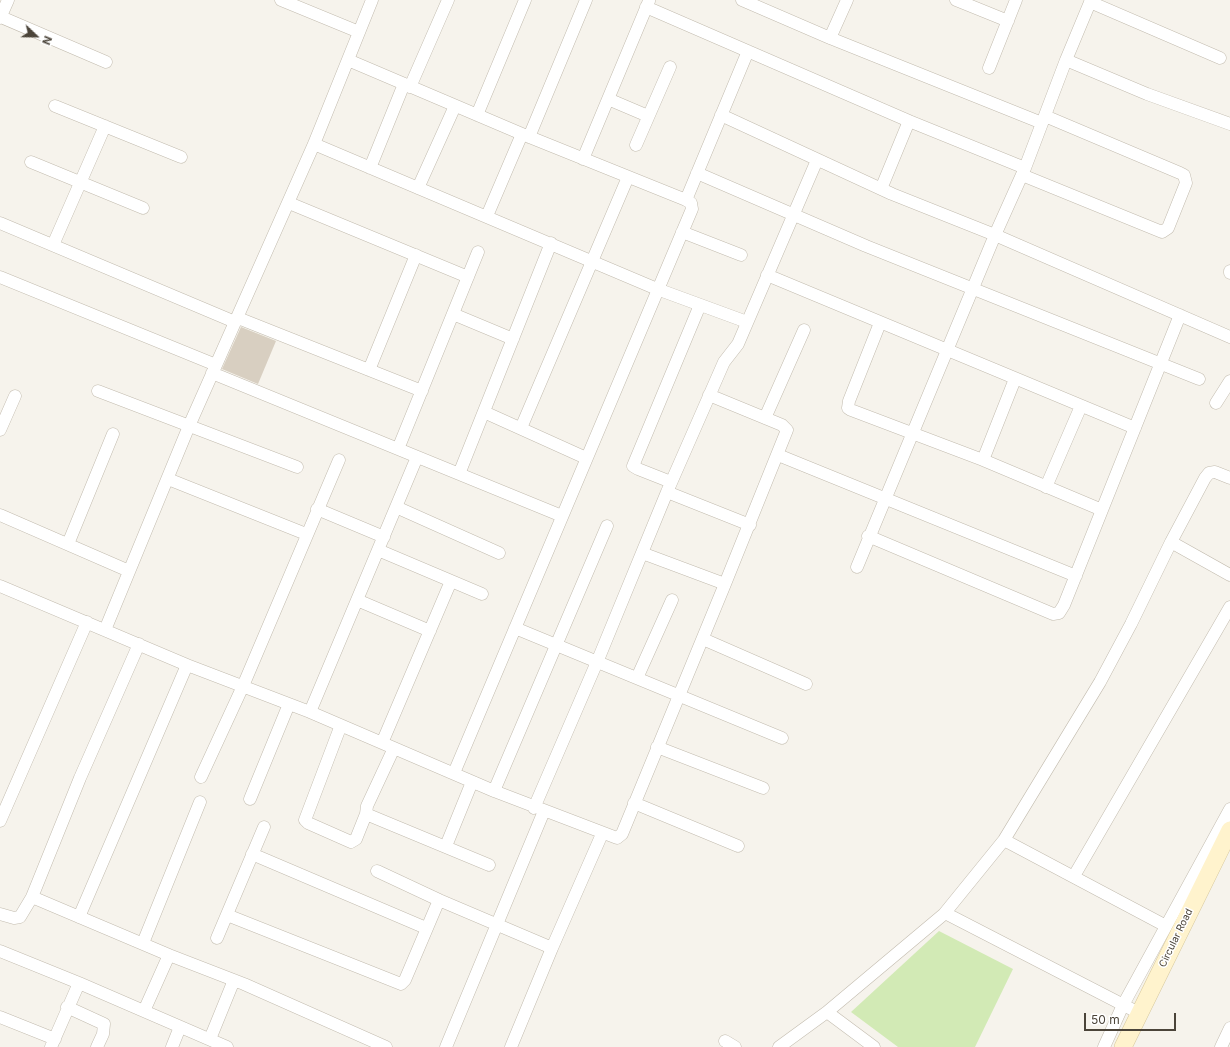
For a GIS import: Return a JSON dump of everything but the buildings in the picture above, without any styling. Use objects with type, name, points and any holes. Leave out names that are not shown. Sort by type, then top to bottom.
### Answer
[{"type":"main road","name":"Circular Road","points":[[1123,1047],[1229,835]]},
{"type":"street","points":[[8,0],[0,17],[106,62]]},
{"type":"street","points":[[281,0],[359,32]]},
{"type":"street","points":[[105,630],[189,426],[314,144],[372,0]]},
{"type":"street","points":[[370,168],[407,85],[448,0]]},
{"type":"street","points":[[477,115],[525,0]]},
{"type":"street","points":[[487,216],[526,135],[586,0]]},
{"type":"street","points":[[583,159],[648,4],[748,51],[909,120],[1162,232],[1168,228],[1186,183],[1184,175],[830,38],[742,0]]},
{"type":"street","points":[[830,38],[847,0]]},
{"type":"street","points":[[956,0],[1008,21]]},
{"type":"street","points":[[989,68],[1016,0]]},
{"type":"street","points":[[857,566],[868,536],[914,433],[995,235],[1024,172],[1090,1],[1220,58]]},
{"type":"street","points":[[686,200],[748,51]]},
{"type":"street","points":[[348,60],[455,106],[686,200],[692,206],[454,774]]},
{"type":"street","points":[[1066,60],[1126,86],[1230,124]]},
{"type":"street","points":[[636,145],[670,67]]},
{"type":"street","points":[[608,99],[648,116]]},
{"type":"street","points":[[55,106],[181,157]]},
{"type":"street","points":[[418,188],[455,106]]},
{"type":"street","points":[[721,115],[881,189],[995,235],[1230,338]]},
{"type":"street","points":[[881,189],[909,120]]},
{"type":"street","points":[[53,245],[105,126]]},
{"type":"street","points":[[314,144],[592,260],[657,289],[747,322]]},
{"type":"street","points":[[446,1047],[496,924],[597,661],[669,487],[727,357],[738,344],[792,215],[817,160]]},
{"type":"street","points":[[30,162],[143,208]]},
{"type":"street","points":[[697,173],[866,246],[974,288],[1046,319],[1199,378]]},
{"type":"street","points":[[521,428],[628,177]]},
{"type":"street","points":[[288,203],[468,277]]},
{"type":"street","points":[[0,223],[236,320],[422,391]]},
{"type":"street","points":[[682,232],[741,255]]},
{"type":"street","points":[[459,474],[551,243]]},
{"type":"street","points":[[398,449],[478,252]]},
{"type":"street","points":[[369,370],[416,256]]},
{"type":"street","points":[[767,275],[1135,428]]},
{"type":"street","points":[[0,277],[398,449],[562,516]]},
{"type":"street","points":[[700,305],[633,466],[669,487],[750,525]]},
{"type":"street","points":[[453,314],[513,339]]},
{"type":"street","points":[[868,536],[1053,614],[1059,613],[1062,610],[1076,576],[1180,315]]},
{"type":"street","points":[[880,323],[849,401],[848,408],[983,460],[1102,510]]},
{"type":"street","points":[[765,418],[804,330]]},
{"type":"street","points":[[983,460],[1015,379]]},
{"type":"street","points":[[1216,403],[1230,381]]},
{"type":"street","points":[[98,391],[297,467]]},
{"type":"street","points":[[0,586],[186,665],[310,712],[472,782],[614,838],[620,836],[634,803],[726,584],[778,454],[786,430],[782,425],[709,395]]},
{"type":"street","points":[[0,430],[15,396]]},
{"type":"street","points":[[1046,487],[1081,406]]},
{"type":"street","points":[[484,412],[586,458]]},
{"type":"street","points":[[68,544],[113,434]]},
{"type":"street","points":[[778,454],[1076,576]]},
{"type":"street","points":[[310,712],[417,457]]},
{"type":"street","points":[[201,777],[242,686],[339,460]]},
{"type":"street","points":[[779,1047],[827,1012],[945,914],[1004,840],[1100,682],[1205,478],[1209,473],[1215,472],[1230,478]]},
{"type":"street","points":[[168,479],[306,534]]},
{"type":"street","points":[[396,508],[498,553]]},
{"type":"street","points":[[317,509],[384,537]]},
{"type":"street","points":[[0,515],[130,571]]},
{"type":"street","points":[[494,791],[607,526]]},
{"type":"street","points":[[1171,542],[1230,575]]},
{"type":"street","points":[[378,550],[482,594]]},
{"type":"street","points":[[642,553],[726,584]]},
{"type":"street","points":[[341,725],[305,820],[308,823],[351,842],[356,839],[366,814],[367,806],[388,746],[430,631],[451,581]]},
{"type":"street","points":[[357,600],[430,631]]},
{"type":"street","points":[[636,678],[672,600]]},
{"type":"street","points":[[1074,876],[1230,607]]},
{"type":"street","points":[[0,821],[86,622]]},
{"type":"street","points":[[515,628],[782,738]]},
{"type":"street","points":[[702,639],[806,684]]},
{"type":"street","points":[[0,914],[14,918],[20,917],[32,897],[80,778],[139,644]]},
{"type":"street","points":[[79,917],[186,665]]},
{"type":"street","points":[[250,799],[288,704]]},
{"type":"street","points":[[657,747],[763,788]]},
{"type":"street","points":[[446,846],[472,782]]},
{"type":"street","points":[[143,943],[200,802]]},
{"type":"street","points":[[634,803],[738,846]]},
{"type":"street","points":[[1104,1047],[1123,1005],[1230,809]]},
{"type":"street","points":[[366,814],[489,865]]},
{"type":"street","points":[[217,938],[264,827]]},
{"type":"street","points":[[511,1047],[602,834]]},
{"type":"street","points":[[1004,840],[1166,926]]},
{"type":"street","points":[[252,854],[426,928]]},
{"type":"street","points":[[377,871],[439,900],[552,948]]},
{"type":"street","points":[[32,897],[169,955],[234,980],[386,1047]]},
{"type":"street","points":[[227,915],[399,984],[405,980],[439,900]]},
{"type":"street","points":[[945,914],[1139,1013]]},
{"type":"street","points":[[0,951],[79,983],[227,1047]]},
{"type":"street","points":[[144,1011],[169,955]]},
{"type":"street","points":[[210,1039],[234,980]]},
{"type":"street","points":[[0,1017],[53,1043],[67,1007],[79,983]]},
{"type":"street","points":[[67,1007],[104,1024],[103,1034],[97,1047]]},
{"type":"street","points":[[827,1012],[874,1047]]},
{"type":"street","points":[[172,1047],[180,1026]]},
{"type":"street","points":[[1221,1047],[1230,1028]]},
{"type":"green space","points":[[939,931],[1013,969],[975,1047],[898,1047],[851,1012]]}]
